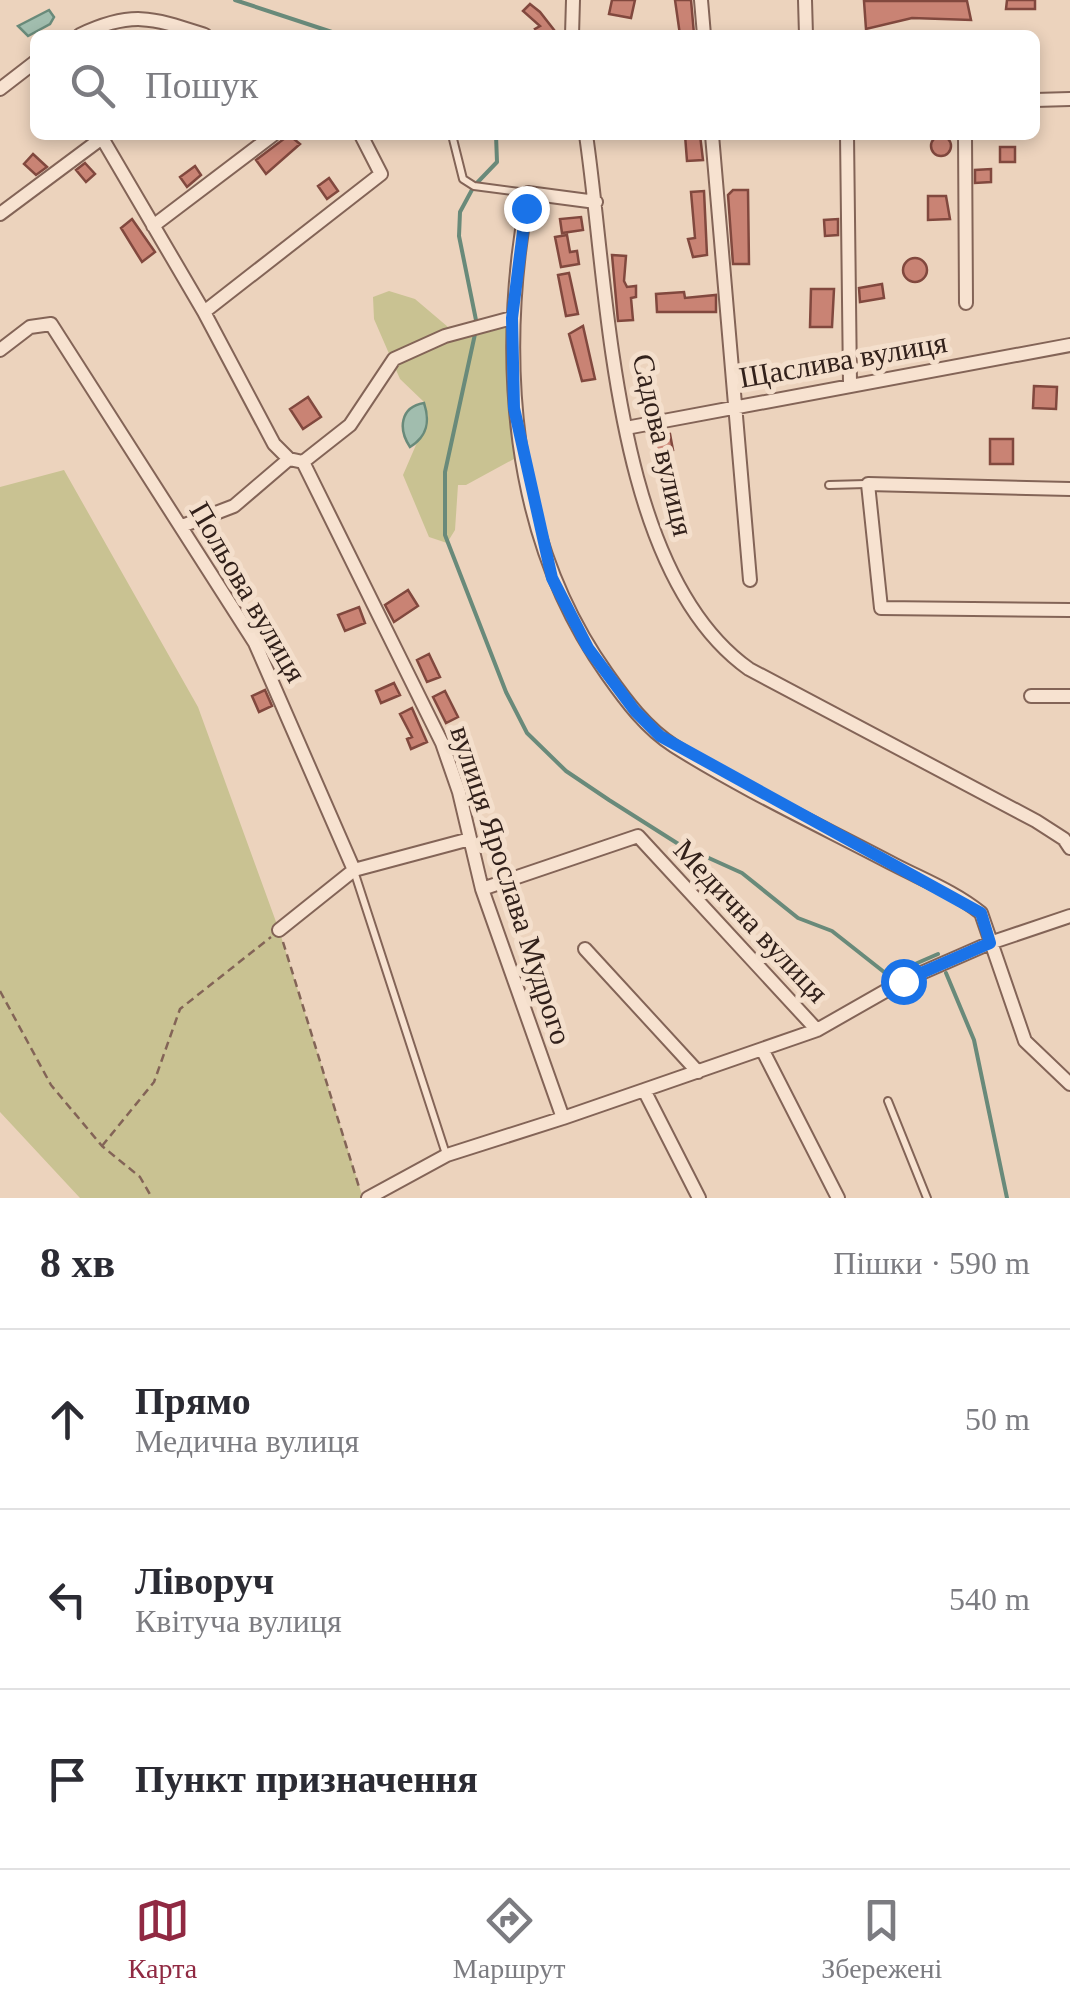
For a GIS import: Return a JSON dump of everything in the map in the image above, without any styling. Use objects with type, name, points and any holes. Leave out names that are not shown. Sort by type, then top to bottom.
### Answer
[{"type":"street","points":[[572,30],[573,0]]},
{"type":"street","points":[[701,0],[704,30]]},
{"type":"street","points":[[805,0],[806,30]]},
{"type":"street","points":[[90,30],[105,23],[150,17],[190,30]]},
{"type":"street","points":[[0,89],[30,66]]},
{"type":"street","points":[[1040,100],[1070,98]]},
{"type":"street","name":"вулиця Ярослава Мудрого","points":[[0,214],[100,140]]},
{"type":"street","name":"вулиця Ярослава Мудрого","points":[[106,140],[274,444],[296,461],[442,743],[482,889],[563,1118]]},
{"type":"street","points":[[153,226],[266,140]]},
{"type":"street","points":[[204,312],[381,174],[364,140]]},
{"type":"street","name":"Садова вулиця","points":[[587,140],[626,428],[645,504],[670,576],[725,650],[787,692],[1036,821],[1064,838],[1070,848]]},
{"type":"street","points":[[712,140],[750,580]]},
{"type":"street","points":[[847,140],[850,384]]},
{"type":"street","points":[[965,140],[966,304]]},
{"type":"street","points":[[596,202],[528,193],[518,240],[512,318],[514,408],[552,578],[588,648],[635,711],[660,736],[968,902],[981,913],[1025,1041],[1070,1084]]},
{"type":"street","points":[[182,526],[234,506],[350,426],[394,359],[461,331],[512,318]]},
{"type":"street","name":"Польова вулиця","points":[[0,350],[30,327],[51,324],[267,666],[354,870]]},
{"type":"street","name":"Щаслива вулиця","points":[[626,428],[1070,345]]},
{"type":"street","points":[[1070,489],[868,484],[880,608],[1070,610]]},
{"type":"street","points":[[1031,696],[1070,696]]},
{"type":"street","name":"Медична вулиця","points":[[482,889],[638,836],[817,1030]]},
{"type":"street","points":[[279,930],[354,870],[470,840]]},
{"type":"street","name":"Медична вулиця","points":[[644,1090],[817,1030],[903,981],[990,943],[1070,916]]},
{"type":"street","points":[[586,949],[698,1072]]},
{"type":"street","points":[[763,1051],[838,1198]]},
{"type":"street","points":[[366,1198],[447,1155],[644,1090],[699,1198]]},
{"type":"lane","points":[[453,140],[463,180],[474,186],[528,193]]},
{"type":"lane","points":[[829,485],[868,484]]},
{"type":"lane","points":[[354,870],[447,1155]]},
{"type":"lane","points":[[888,1100],[926,1198]]},
{"type":"path","points":[[102,1146],[154,1082],[180,1009],[279,930],[366,1198]]},
{"type":"path","points":[[0,991],[44,1076],[102,1146],[140,1177],[152,1198]]},
{"type":"shaded area","points":[[49,10],[54,17],[39,30],[30,30],[28,36],[18,26]]},
{"type":"shaded area","points":[[389,291],[415,299],[448,327],[512,318],[523,454],[466,485],[458,485],[455,530],[447,543],[429,537],[403,475],[428,417],[424,402],[400,379],[374,319],[373,297]]},
{"type":"shaded area","points":[[424,403],[426,428],[410,447],[403,420],[410,409]]},
{"type":"shaded area","points":[[64,470],[198,707],[279,930],[363,1198],[80,1198],[0,1112],[0,487]]},
{"type":"building","points":[[612,0],[635,0],[631,18],[609,14]]},
{"type":"building","points":[[675,0],[691,0],[694,30],[679,30]]},
{"type":"building","points":[[1007,0],[1035,0],[1035,9],[1006,9]]},
{"type":"building","points":[[864,1],[967,1],[971,20],[912,18],[866,29]]},
{"type":"building","points":[[530,4],[554,30],[536,30],[540,26],[523,11]]},
{"type":"building","points":[[282,140],[300,144],[266,174],[256,160]]},
{"type":"building","points":[[685,140],[701,140],[703,160],[687,161]]},
{"type":"building","points":[[934,140],[948,140],[948,153],[934,153]]},
{"type":"building","points":[[1000,147],[1015,147],[1015,162],[1000,162]]},
{"type":"building","points":[[33,154],[47,167],[36,175],[24,164]]},
{"type":"building","points":[[85,163],[95,174],[86,182],[76,170]]},
{"type":"building","points":[[195,166],[201,175],[187,187],[180,177]]},
{"type":"building","points":[[991,169],[991,182],[975,183],[975,170]]},
{"type":"building","points":[[329,178],[338,191],[327,199],[318,186]]},
{"type":"building","points":[[733,190],[748,190],[749,264],[733,264],[728,195]]},
{"type":"building","points":[[704,191],[707,255],[693,257],[688,239],[695,238],[691,192]]},
{"type":"building","points":[[928,196],[946,196],[950,219],[928,220]]},
{"type":"building","points":[[581,217],[583,230],[562,233],[560,219]]},
{"type":"building","points":[[132,219],[155,252],[142,262],[121,228]]},
{"type":"building","points":[[838,219],[838,235],[825,236],[824,220]]},
{"type":"building","points":[[567,235],[570,252],[577,251],[579,264],[561,267],[555,237]]},
{"type":"building","points":[[612,255],[626,256],[624,281],[627,287],[636,286],[636,297],[631,298],[633,320],[618,321]]},
{"type":"building","points":[[915,258],[927,270],[915,282],[903,270]]},
{"type":"building","points":[[569,273],[578,314],[566,316],[558,275]]},
{"type":"building","points":[[882,284],[884,298],[860,302],[859,288]]},
{"type":"building","points":[[811,289],[834,289],[832,327],[810,327]]},
{"type":"building","points":[[684,292],[685,298],[716,295],[716,312],[657,312],[656,294]]},
{"type":"building","points":[[583,326],[595,379],[582,381],[569,334]]},
{"type":"building","points":[[1034,386],[1057,387],[1056,409],[1033,408]]},
{"type":"building","points":[[308,397],[321,417],[303,429],[290,409]]},
{"type":"building","points":[[670,434],[673,450],[655,455],[651,439]]},
{"type":"building","points":[[990,439],[1013,439],[1013,464],[990,464]]},
{"type":"building","points":[[408,590],[418,606],[394,622],[385,605]]},
{"type":"building","points":[[359,607],[365,623],[345,631],[338,615]]},
{"type":"building","points":[[429,654],[440,677],[427,682],[417,660]]},
{"type":"building","points":[[394,683],[400,695],[381,703],[376,691]]},
{"type":"building","points":[[265,690],[272,706],[259,712],[252,696]]},
{"type":"building","points":[[445,691],[458,717],[446,723],[433,697]]},
{"type":"building","points":[[412,708],[427,742],[411,749],[407,739],[412,737],[400,714]]},
{"type":"waterway","points":[[235,0],[326,30]]},
{"type":"waterway","points":[[477,325],[459,236],[460,212],[474,186],[497,162],[496,140]]},
{"type":"waterway","points":[[475,334],[445,472],[445,535],[506,692],[527,733],[566,771],[609,800],[680,845],[742,873],[798,918],[832,931],[884,972],[899,971],[938,954]]},
{"type":"waterway","points":[[946,973],[974,1040],[1007,1198]]},
{"type":"route","points":[[526,208],[518,240],[512,318],[514,408],[528,484],[562,604],[613,682],[660,736],[968,902],[981,913],[990,943],[903,981]]}]
